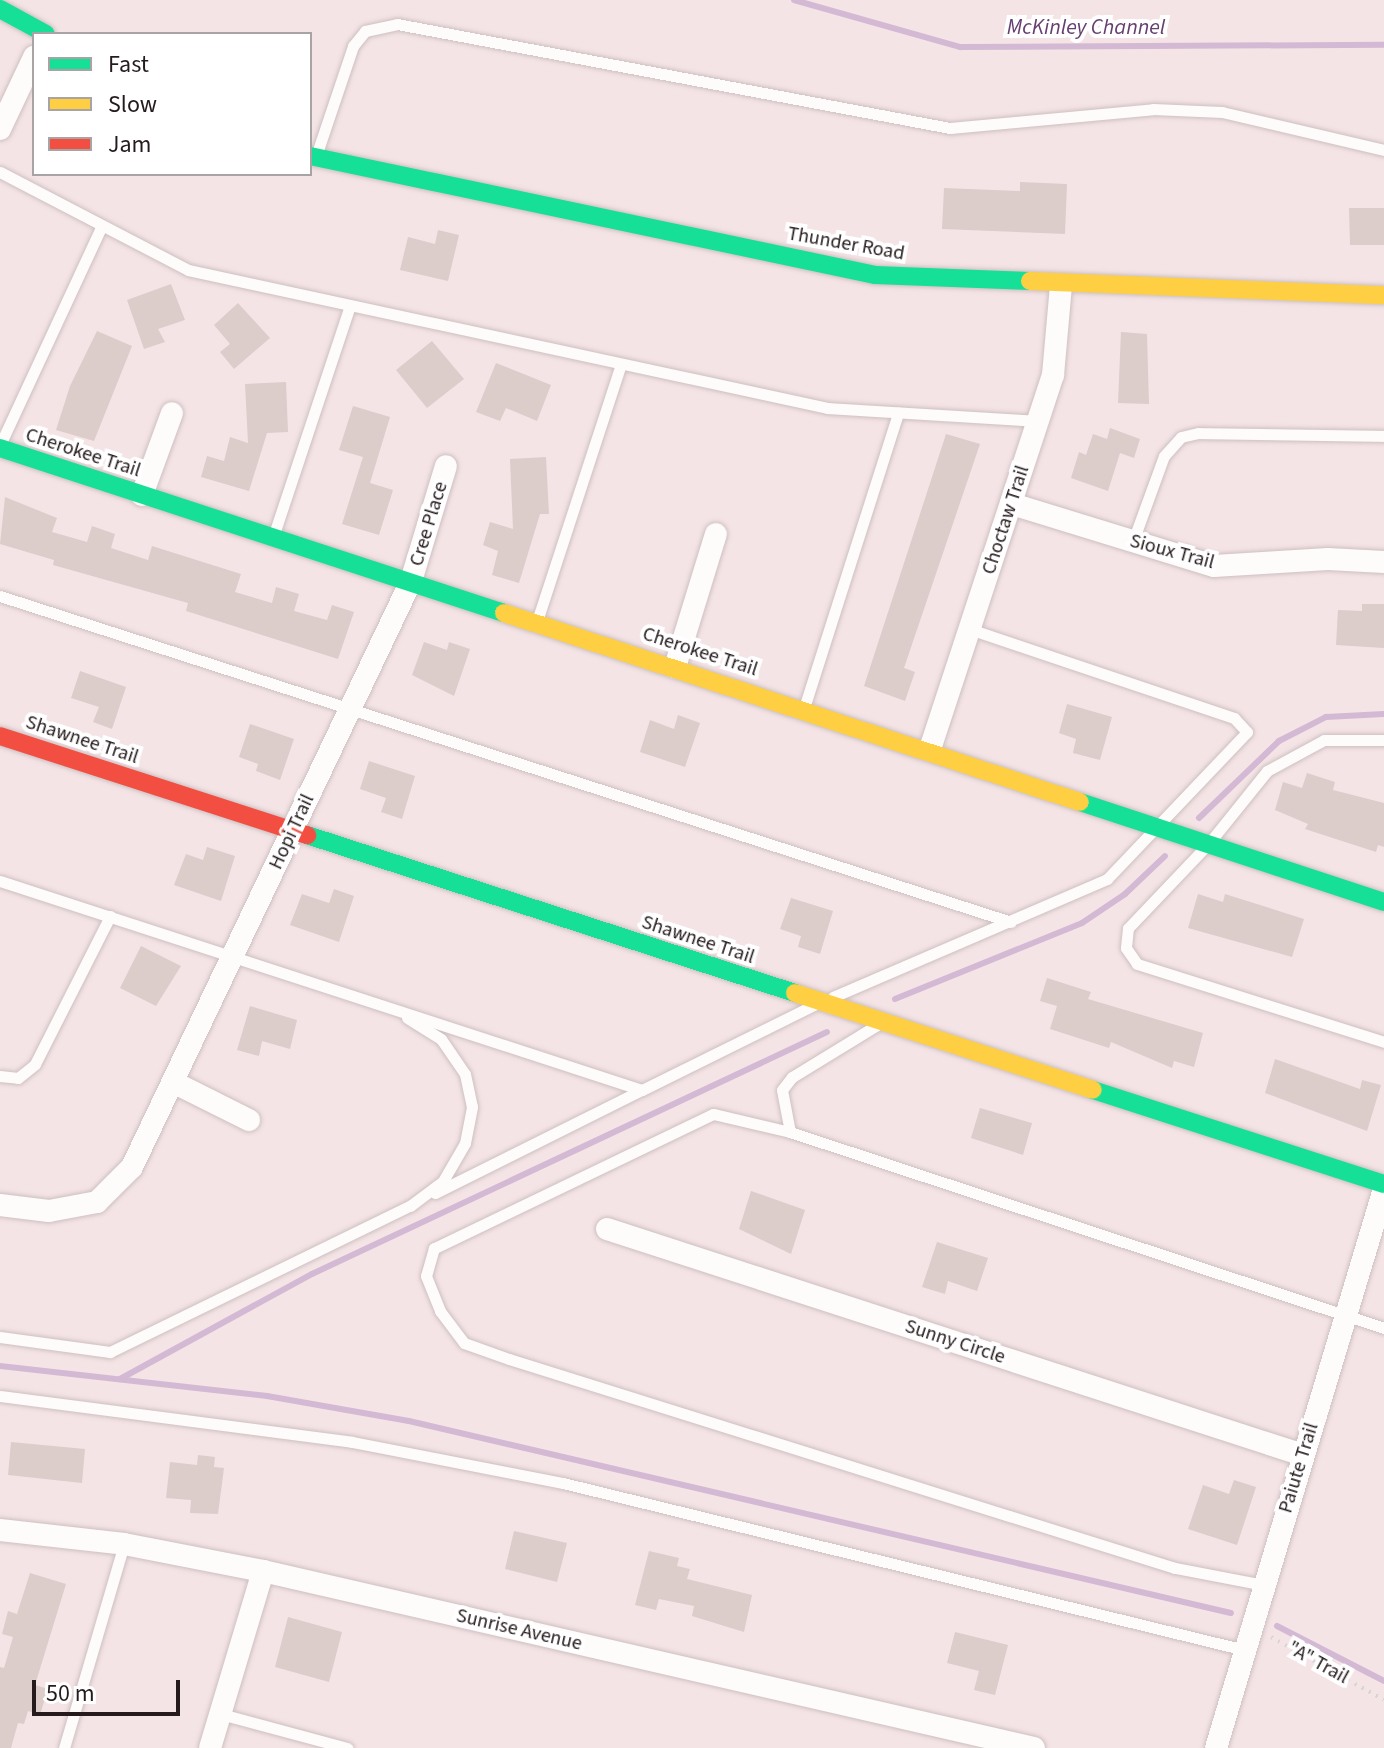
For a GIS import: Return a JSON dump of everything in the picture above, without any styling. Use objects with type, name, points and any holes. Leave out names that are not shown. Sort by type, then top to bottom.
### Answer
[{"type":"street","points":[[0,9],[41,32]]},
{"type":"street","points":[[0,129],[32,61]]},
{"type":"street","name":"Thunder Road","points":[[313,156],[875,275],[1061,286],[1384,295]]},
{"type":"street","name":"Choctaw Trail","points":[[930,749],[1053,375],[1061,286]]},
{"type":"street","points":[[142,495],[172,413]]},
{"type":"street","name":"Cherokee Trail","points":[[0,447],[930,749],[1384,902]]},
{"type":"street","name":"Cree Place","points":[[411,581],[446,466]]},
{"type":"street","name":"Sioux Trail","points":[[1012,504],[1214,566],[1328,559],[1384,562]]},
{"type":"street","points":[[675,667],[716,534]]},
{"type":"street","name":"Hopi Trail","points":[[0,1205],[49,1211],[97,1202],[132,1167],[411,581]]},
{"type":"street","name":"Shawnee Trail","points":[[0,736],[1384,1187]]},
{"type":"street","points":[[173,1082],[249,1120]]},
{"type":"street","name":"Paiute Trail","points":[[1216,1748],[1384,1187]]},
{"type":"street","name":"Sunny Circle","points":[[607,1229],[1303,1455]]},
{"type":"street","name":"Sunrise Avenue","points":[[0,1530],[124,1544],[263,1571],[1034,1748]]},
{"type":"street","points":[[210,1748],[263,1571]]},
{"type":"lane","points":[[313,156],[353,46],[365,31],[397,24],[950,128],[1153,109],[1222,112],[1384,150]]},
{"type":"lane","points":[[0,172],[188,270],[349,308],[828,408],[1039,421]]},
{"type":"lane","points":[[0,447],[101,227]]},
{"type":"lane","points":[[273,537],[349,308]]},
{"type":"lane","points":[[537,622],[621,364]]},
{"type":"lane","points":[[804,708],[898,413]]},
{"type":"lane","points":[[1133,541],[1164,456],[1181,437],[1199,433],[1384,436]]},
{"type":"lane","points":[[0,596],[1011,922]]},
{"type":"lane","points":[[0,1337],[110,1352],[819,1002],[1107,879],[1247,732],[1234,718],[970,629]]},
{"type":"lane","points":[[1384,740],[1324,740],[1267,771],[1210,842],[1128,928],[1126,948],[1137,964],[1384,1042]]},
{"type":"lane","points":[[0,881],[642,1090]]},
{"type":"lane","points":[[0,1076],[18,1078],[35,1064],[110,916]]},
{"type":"lane","points":[[393,1009],[441,1039],[465,1074],[472,1107],[465,1143],[443,1181],[410,1206]]},
{"type":"lane","points":[[790,1132],[782,1090],[792,1077],[881,1022]]},
{"type":"lane","points":[[1264,1585],[1175,1568],[464,1343],[440,1311],[426,1276],[434,1248],[713,1114],[790,1132],[1384,1328]]},
{"type":"lane","points":[[0,1396],[352,1442],[563,1483],[1245,1650]]},
{"type":"lane","points":[[64,1748],[124,1544]]},
{"type":"lane","points":[[221,1714],[347,1748]]},
{"type":"path","name":"\"A\" Trail","points":[[1252,1626],[1384,1700]]},
{"type":"building","points":[[1020,182],[1067,184],[1065,234],[942,229],[944,188],[1020,191]]},
{"type":"building","points":[[1349,208],[1384,208],[1384,245],[1350,245]]},
{"type":"building","points":[[438,230],[459,235],[448,281],[400,270],[408,237],[435,244]]},
{"type":"building","points":[[171,284],[185,320],[158,329],[165,342],[144,349],[127,300]]},
{"type":"building","points":[[238,303],[270,338],[234,369],[220,352],[230,344],[214,325]]},
{"type":"building","points":[[97,331],[132,346],[94,441],[56,430],[70,386]]},
{"type":"building","points":[[1121,332],[1147,334],[1149,404],[1118,403]]},
{"type":"building","points":[[432,341],[464,379],[427,408],[396,370]]},
{"type":"building","points":[[496,363],[551,385],[537,421],[506,408],[500,421],[476,412]]},
{"type":"building","points":[[286,382],[288,432],[267,433],[249,491],[201,477],[207,456],[224,461],[230,437],[248,443],[245,384]]},
{"type":"building","points":[[353,406],[390,417],[370,483],[393,490],[379,535],[342,524],[363,457],[339,450]]},
{"type":"building","points":[[1110,428],[1140,439],[1134,458],[1120,453],[1108,491],[1071,478],[1079,452],[1086,455],[1093,434],[1107,439]]},
{"type":"building","points":[[946,434],[980,444],[904,668],[915,672],[905,701],[864,686]]},
{"type":"building","points":[[546,457],[549,514],[540,514],[519,583],[492,575],[498,551],[483,545],[490,522],[513,529],[510,459]]},
{"type":"building","points":[[5,497],[57,518],[52,532],[87,542],[92,526],[115,534],[111,548],[148,560],[152,546],[241,574],[235,592],[272,603],[276,587],[299,594],[294,611],[327,620],[332,605],[354,612],[338,659],[186,611],[188,603],[53,565],[54,560],[0,544]]},
{"type":"building","points":[[1362,604],[1384,604],[1384,648],[1336,645],[1338,610],[1362,611]]},
{"type":"building","points":[[424,642],[447,650],[449,642],[470,649],[454,696],[412,675]]},
{"type":"building","points":[[80,671],[126,687],[112,729],[93,722],[99,707],[71,698]]},
{"type":"building","points":[[1067,704],[1112,717],[1100,760],[1073,753],[1076,739],[1059,733]]},
{"type":"building","points":[[678,715],[700,723],[685,767],[640,752],[650,720],[674,729]]},
{"type":"building","points":[[250,724],[294,739],[280,780],[256,771],[258,764],[239,757]]},
{"type":"building","points":[[369,761],[415,776],[402,819],[381,812],[386,798],[360,789]]},
{"type":"building","points":[[1307,773],[1335,782],[1333,790],[1384,803],[1384,847],[1378,845],[1376,852],[1305,829],[1308,824],[1275,810],[1283,782],[1302,788]]},
{"type":"building","points":[[207,847],[235,856],[221,901],[174,885],[186,854],[203,860]]},
{"type":"building","points":[[334,889],[354,896],[339,942],[290,925],[302,894],[329,903]]},
{"type":"building","points":[[1198,894],[1223,902],[1225,894],[1304,919],[1292,957],[1188,928]]},
{"type":"building","points":[[791,898],[833,911],[820,954],[798,947],[801,936],[780,929]]},
{"type":"building","points":[[141,946],[181,966],[156,1006],[120,988]]},
{"type":"building","points":[[1047,978],[1091,992],[1088,999],[1203,1033],[1194,1067],[1174,1061],[1172,1068],[1111,1042],[1109,1048],[1050,1029],[1057,1006],[1040,1001]]},
{"type":"building","points":[[250,1006],[297,1020],[290,1049],[262,1041],[259,1056],[237,1050]]},
{"type":"building","points":[[1275,1059],[1360,1089],[1362,1080],[1381,1085],[1367,1131],[1265,1093]]},
{"type":"building","points":[[980,1108],[1032,1123],[1023,1155],[971,1138]]},
{"type":"building","points":[[751,1191],[805,1210],[791,1254],[739,1229]]},
{"type":"building","points":[[937,1242],[988,1258],[977,1291],[948,1281],[945,1294],[922,1287]]},
{"type":"building","points":[[11,1442],[85,1449],[82,1483],[8,1475]]},
{"type":"building","points":[[198,1455],[215,1457],[214,1467],[224,1468],[218,1514],[190,1513],[191,1500],[166,1498],[170,1462],[197,1465]]},
{"type":"building","points":[[1234,1480],[1256,1487],[1237,1545],[1188,1529],[1203,1485],[1229,1494]]},
{"type":"building","points":[[514,1531],[567,1543],[557,1582],[505,1569]]},
{"type":"building","points":[[649,1551],[679,1558],[677,1566],[690,1569],[687,1579],[752,1595],[744,1632],[692,1616],[694,1606],[659,1599],[656,1610],[635,1605]]},
{"type":"building","points":[[30,1573],[66,1584],[35,1685],[48,1689],[40,1715],[28,1711],[24,1724],[18,1723],[11,1748],[0,1748],[0,1667],[4,1668],[13,1637],[2,1634],[8,1611],[17,1614]]},
{"type":"building","points":[[288,1617],[342,1632],[329,1682],[275,1667]]},
{"type":"building","points":[[955,1632],[1008,1645],[995,1695],[974,1690],[979,1671],[947,1663]]},
{"type":"waterway","name":"McKinley Channel","points":[[794,0],[960,47],[1384,45]]},
{"type":"waterway","points":[[1199,818],[1279,741],[1326,717],[1384,714]]},
{"type":"waterway","points":[[895,999],[1082,923],[1125,894],[1165,856]]},
{"type":"waterway","points":[[120,1379],[312,1274],[827,1032]]},
{"type":"waterway","points":[[0,1366],[267,1396],[409,1421],[1231,1613]]},
{"type":"waterway","points":[[1277,1626],[1384,1681]]},
{"type":"traffic: fast","points":[[0,9],[42,32]]},
{"type":"traffic: fast","points":[[312,156],[875,275],[1030,281]]},
{"type":"traffic: fast","points":[[0,448],[504,613]]},
{"type":"traffic: fast","points":[[1080,802],[1384,902]]},
{"type":"traffic: fast","points":[[307,835],[795,993]]},
{"type":"traffic: fast","points":[[1093,1090],[1384,1184]]},
{"type":"traffic: slow","points":[[1030,281],[1384,295]]},
{"type":"traffic: slow","points":[[504,613],[1080,802]]},
{"type":"traffic: slow","points":[[795,993],[1093,1090]]},
{"type":"traffic: jam","points":[[0,736],[307,835]]}]
